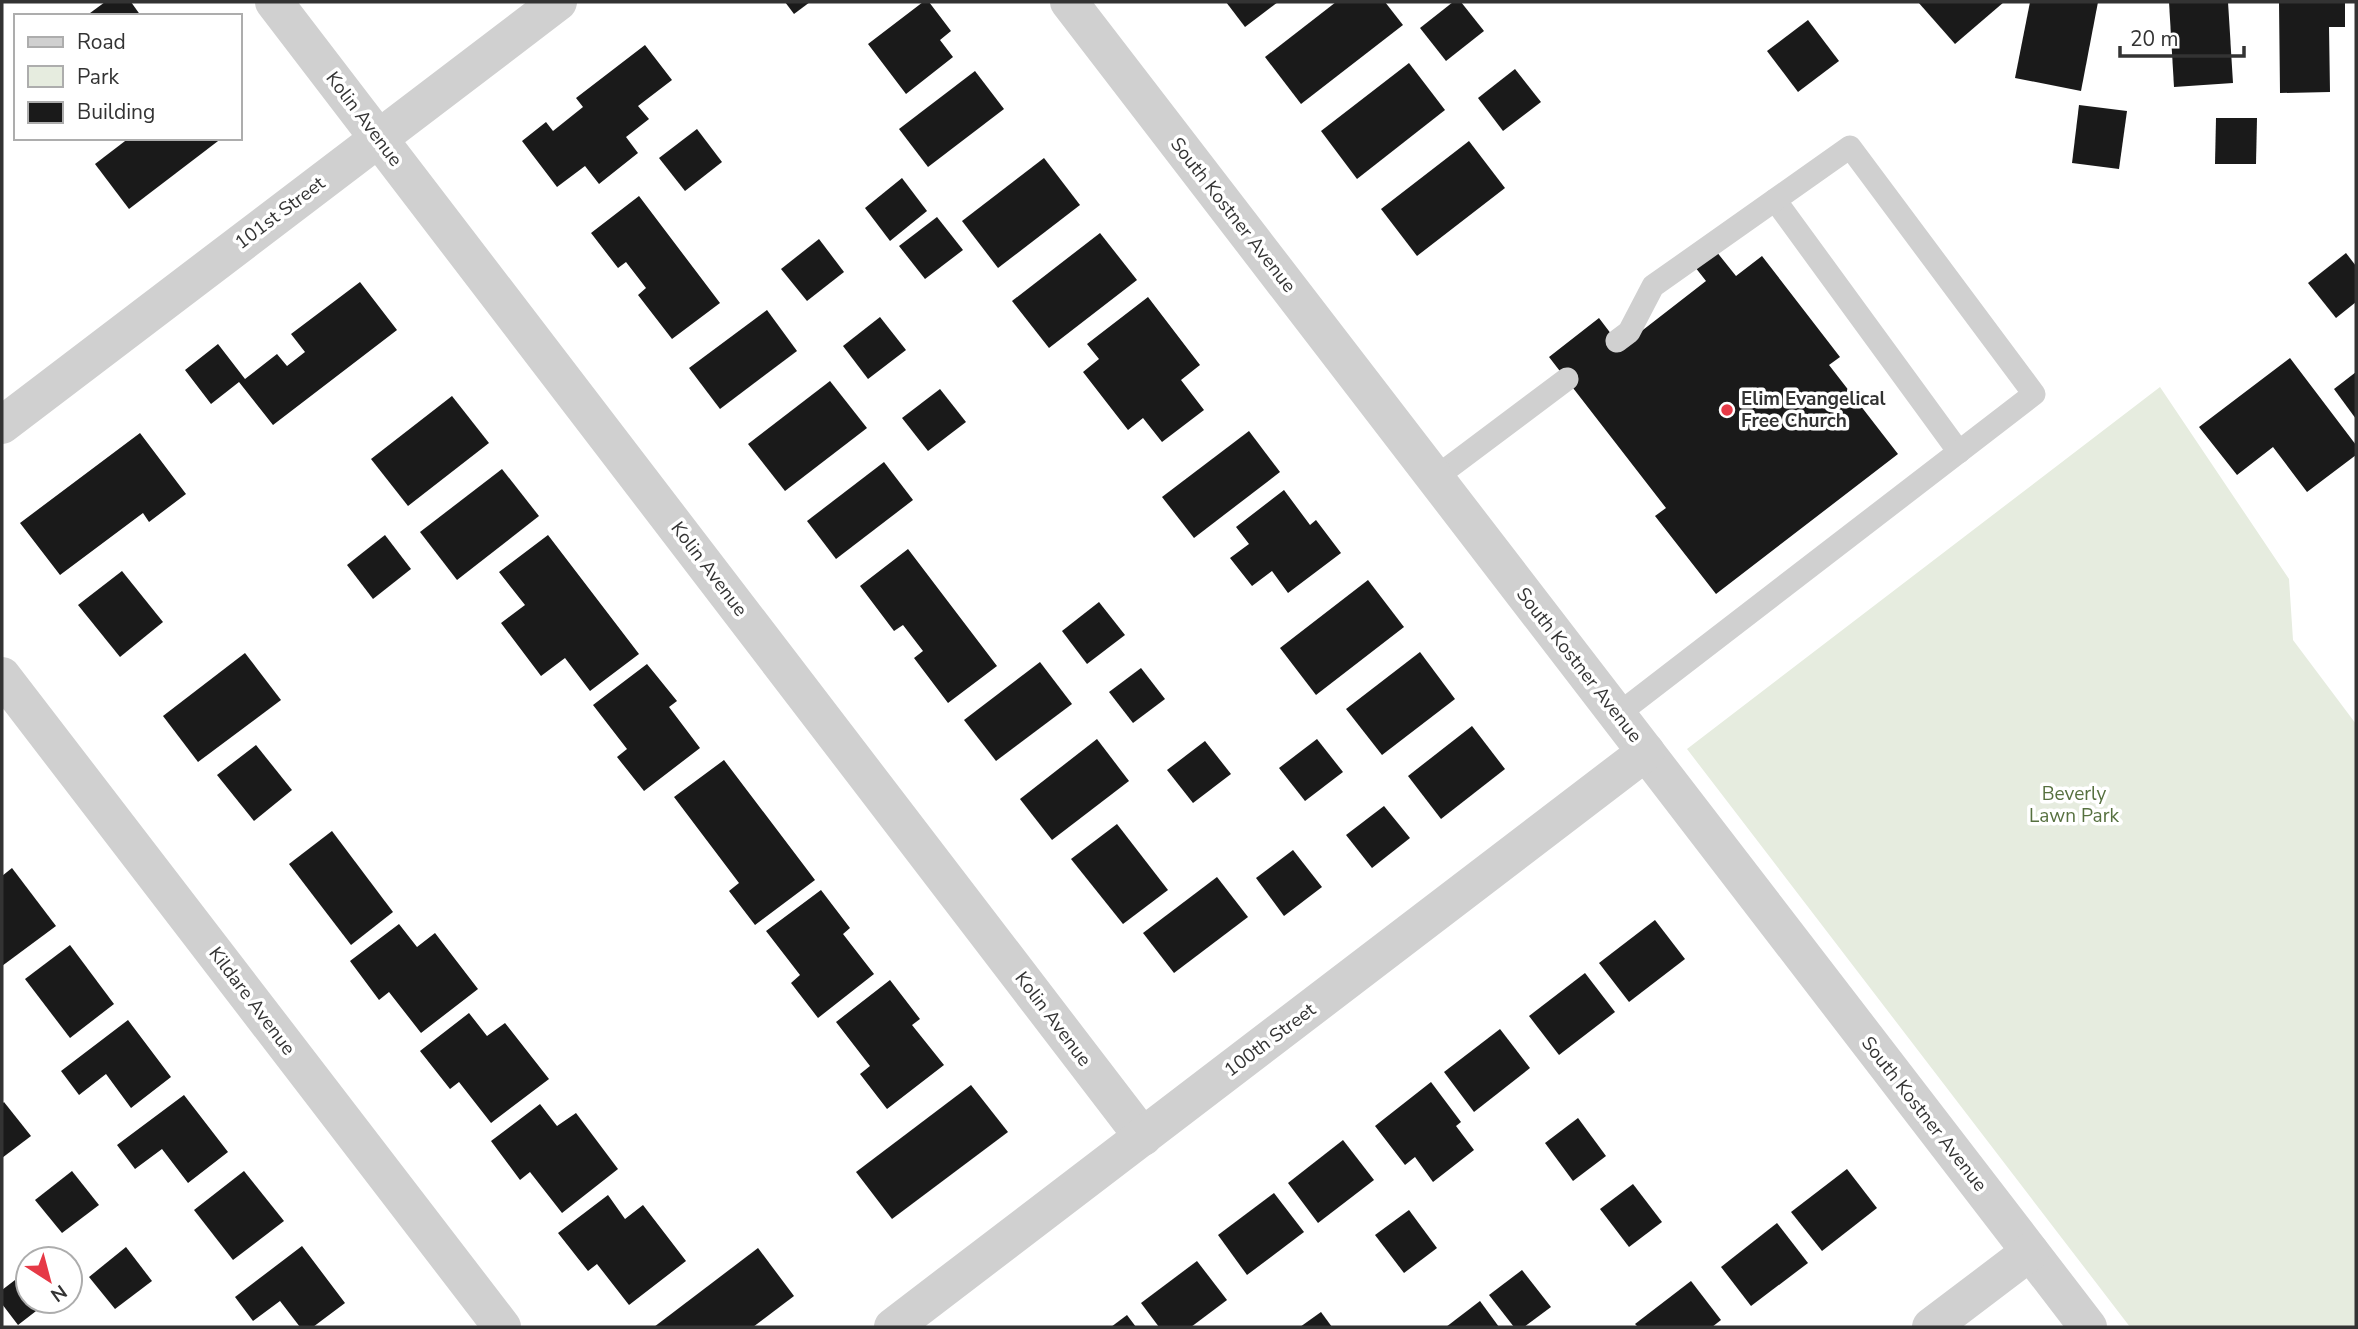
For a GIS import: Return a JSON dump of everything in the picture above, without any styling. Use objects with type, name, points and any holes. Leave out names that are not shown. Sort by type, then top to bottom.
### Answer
[{"type":"street","name":"Kolin Avenue","points":[[274,2],[1143,1137]]},
{"type":"street","name":"101st Street","points":[[2,425],[558,2]]},
{"type":"street","name":"South Kostner Avenue","points":[[1069,2],[2088,1327]]},
{"type":"street","name":"Kildare Avenue","points":[[2,676],[502,1327]]},
{"type":"street","name":"100th Street","points":[[893,1327],[1646,752]]},
{"type":"street","points":[[1931,1327],[2030,1252]]},
{"type":"lane","points":[[1617,341],[1629,332],[1653,286],[1850,147],[2034,394],[1617,715]]},
{"type":"lane","points":[[1775,200],[1959,452]]},
{"type":"lane","points":[[1435,478],[1567,379]]},
{"type":"green space","name":"Beverly Lawn Park","points":[[2160,387],[2289,579],[2293,640],[2356,724],[2356,1327],[2130,1327],[1687,749]]},
{"type":"building","points":[[105,2],[131,2],[140,14],[89,14]]},
{"type":"building","points":[[785,2],[810,2],[794,14]]},
{"type":"building","points":[[923,2],[929,2],[951,31],[940,40],[953,57],[906,94],[868,44]]},
{"type":"building","points":[[1226,2],[1278,2],[1245,27]]},
{"type":"building","points":[[1336,2],[1385,2],[1403,25],[1301,104],[1265,57]]},
{"type":"building","points":[[1453,2],[1461,2],[1484,31],[1446,61],[1420,28]]},
{"type":"building","points":[[1918,2],[2004,2],[1955,44]]},
{"type":"building","points":[[2030,2],[2098,2],[2081,91],[2015,78]]},
{"type":"building","points":[[2169,2],[2228,2],[2233,83],[2174,87]]},
{"type":"building","points":[[2279,2],[2345,2],[2345,27],[2329,27],[2330,92],[2280,93]]},
{"type":"building","points":[[1808,20],[1839,61],[1798,92],[1767,51]]},
{"type":"building","points":[[645,45],[672,80],[638,106],[649,119],[626,137],[638,153],[599,184],[585,166],[557,187],[522,141],[546,122],[553,131],[583,107],[576,98]]},
{"type":"building","points":[[1409,63],[1445,110],[1357,179],[1321,131]]},
{"type":"building","points":[[1515,69],[1541,102],[1503,131],[1478,98]]},
{"type":"building","points":[[975,71],[1004,109],[928,167],[899,129]]},
{"type":"building","points":[[2079,105],[2127,111],[2119,169],[2072,163]]},
{"type":"building","points":[[2216,118],[2257,118],[2256,164],[2215,164]]},
{"type":"building","points":[[697,129],[722,162],[685,191],[659,158]]},
{"type":"building","points":[[126,140],[219,140],[129,209],[95,164]]},
{"type":"building","points":[[1469,141],[1505,188],[1417,256],[1381,209]]},
{"type":"building","points":[[1044,158],[1080,205],[998,268],[962,221]]},
{"type":"building","points":[[902,178],[927,211],[890,241],[865,208]]},
{"type":"building","points":[[639,196],[720,303],[672,339],[638,295],[646,288],[626,262],[618,268],[591,233]]},
{"type":"building","points":[[937,217],[963,250],[925,279],[899,246]]},
{"type":"building","points":[[1100,233],[1137,280],[1049,348],[1012,301]]},
{"type":"building","points":[[819,239],[844,272],[807,301],[781,269]]},
{"type":"building","name":"Elim Evangelical Free Church","points":[[1716,251],[1736,276],[1762,256],[1840,357],[1829,365],[1898,454],[1716,594],[1655,516],[1666,508],[1549,357],[1599,318],[1621,347],[1706,281],[1695,267]]},
{"type":"building","points":[[2346,253],[2356,266],[2356,302],[2336,318],[2308,283]]},
{"type":"building","points":[[360,282],[397,330],[273,425],[239,382],[211,404],[185,370],[218,344],[245,379],[277,354],[287,366],[305,352],[291,334]]},
{"type":"building","points":[[1148,297],[1200,365],[1181,380],[1204,410],[1162,442],[1143,418],[1128,430],[1083,372],[1099,359],[1087,344]]},
{"type":"building","points":[[767,310],[797,351],[720,409],[689,368]]},
{"type":"building","points":[[880,317],[906,350],[868,379],[843,346]]},
{"type":"building","points":[[2290,358],[2356,445],[2356,455],[2307,492],[2273,447],[2237,475],[2199,427]]},
{"type":"building","points":[[2356,372],[2356,419],[2334,389]]},
{"type":"building","points":[[830,381],[867,428],[785,491],[748,444]]},
{"type":"building","points":[[940,389],[966,422],[928,451],[902,418]]},
{"type":"building","points":[[452,396],[489,443],[408,506],[371,459]]},
{"type":"building","points":[[1249,431],[1280,472],[1194,538],[1162,497]]},
{"type":"building","points":[[140,433],[186,494],[149,522],[143,513],[60,575],[20,523]]},
{"type":"building","points":[[884,462],[913,500],[836,559],[807,521]]},
{"type":"building","points":[[502,469],[539,516],[457,580],[420,532]]},
{"type":"building","points":[[1284,490],[1310,525],[1316,520],[1341,553],[1288,593],[1272,571],[1252,586],[1230,558],[1249,544],[1236,527]]},
{"type":"building","points":[[385,535],[411,569],[373,599],[347,565]]},
{"type":"building","points":[[548,535],[639,654],[590,691],[565,658],[541,676],[501,623],[525,605],[499,572]]},
{"type":"building","points":[[908,549],[997,666],[948,703],[914,658],[923,651],[903,625],[894,631],[860,586]]},
{"type":"building","points":[[122,571],[163,622],[120,657],[78,605]]},
{"type":"building","points":[[1368,580],[1404,627],[1316,695],[1280,648]]},
{"type":"building","points":[[1099,602],[1125,635],[1087,664],[1062,631]]},
{"type":"building","points":[[1420,652],[1455,699],[1382,755],[1346,709]]},
{"type":"building","points":[[245,653],[281,700],[198,762],[163,716]]},
{"type":"building","points":[[1040,662],[1072,704],[996,761],[964,720]]},
{"type":"building","points":[[647,664],[677,701],[669,707],[700,748],[644,791],[617,757],[627,749],[593,705]]},
{"type":"building","points":[[1141,668],[1165,699],[1133,723],[1109,692]]},
{"type":"building","points":[[1472,726],[1505,769],[1441,819],[1408,776]]},
{"type":"building","points":[[1097,739],[1129,781],[1052,840],[1020,799]]},
{"type":"building","points":[[1317,739],[1343,772],[1305,801],[1279,768]]},
{"type":"building","points":[[1205,741],[1231,774],[1193,803],[1167,770]]},
{"type":"building","points":[[256,745],[292,790],[254,821],[217,775]]},
{"type":"building","points":[[724,760],[815,880],[755,925],[729,891],[739,883],[674,797]]},
{"type":"building","points":[[1384,806],[1410,838],[1372,868],[1346,835]]},
{"type":"building","points":[[1117,824],[1168,890],[1123,924],[1071,859]]},
{"type":"building","points":[[332,831],[393,912],[351,945],[289,864]]},
{"type":"building","points":[[1293,850],[1322,887],[1284,916],[1256,878]]},
{"type":"building","points":[[12,868],[56,926],[2,966],[2,876]]},
{"type":"building","points":[[1217,877],[1248,917],[1174,973],[1143,933]]},
{"type":"building","points":[[821,890],[850,928],[843,934],[874,974],[818,1018],[791,983],[800,975],[766,931]]},
{"type":"building","points":[[1655,920],[1685,959],[1629,1002],[1599,963]]},
{"type":"building","points":[[399,924],[417,947],[435,933],[478,989],[421,1033],[389,992],[379,1000],[350,961]]},
{"type":"building","points":[[70,945],[114,1004],[70,1038],[25,979]]},
{"type":"building","points":[[1585,973],[1615,1012],[1559,1055],[1529,1016]]},
{"type":"building","points":[[890,980],[920,1019],[912,1025],[944,1065],[887,1109],[860,1074],[870,1066],[836,1022]]},
{"type":"building","points":[[469,1013],[487,1036],[505,1023],[549,1079],[491,1123],[459,1082],[450,1089],[420,1051]]},
{"type":"building","points":[[128,1020],[171,1077],[131,1108],[106,1074],[79,1095],[61,1071]]},
{"type":"building","points":[[1500,1029],[1530,1068],[1474,1112],[1444,1072]]},
{"type":"building","points":[[1431,1082],[1461,1122],[1456,1126],[1474,1150],[1433,1182],[1415,1157],[1405,1165],[1375,1126]]},
{"type":"building","points":[[971,1085],[1008,1132],[892,1219],[856,1172]]},
{"type":"building","points":[[184,1095],[228,1152],[188,1183],[162,1149],[135,1169],[117,1145]]},
{"type":"building","points":[[4,1102],[31,1136],[2,1158],[2,1104]]},
{"type":"building","points":[[540,1104],[557,1126],[576,1113],[618,1169],[562,1213],[530,1172],[520,1180],[491,1141]]},
{"type":"building","points":[[1578,1118],[1606,1156],[1573,1181],[1545,1143]]},
{"type":"building","points":[[1343,1140],[1374,1180],[1318,1223],[1288,1183]]},
{"type":"building","points":[[1847,1169],[1877,1208],[1822,1251],[1791,1212]]},
{"type":"building","points":[[72,1171],[99,1205],[62,1233],[35,1200]]},
{"type":"building","points":[[244,1171],[284,1221],[233,1260],[194,1210]]},
{"type":"building","points":[[1633,1184],[1662,1222],[1629,1247],[1600,1209]]},
{"type":"building","points":[[1274,1193],[1304,1232],[1247,1275],[1218,1235]]},
{"type":"building","points":[[608,1195],[625,1219],[643,1205],[686,1261],[629,1305],[597,1264],[588,1271],[558,1233]]},
{"type":"building","points":[[1409,1210],[1437,1248],[1404,1273],[1375,1235]]},
{"type":"building","points":[[1777,1223],[1808,1263],[1751,1306],[1721,1267]]},
{"type":"building","points":[[302,1246],[345,1303],[313,1327],[300,1327],[280,1301],[253,1321],[235,1297]]},
{"type":"building","points":[[126,1247],[152,1281],[115,1309],[89,1277]]},
{"type":"building","points":[[758,1248],[794,1296],[753,1327],[654,1327]]},
{"type":"building","points":[[1197,1261],[1227,1300],[1191,1327],[1159,1327],[1141,1303]]},
{"type":"building","points":[[1522,1270],[1551,1307],[1524,1327],[1514,1327],[1489,1295]]},
{"type":"building","points":[[14,1281],[14,1315],[31,1315],[18,1325],[2,1304],[2,1290]]},
{"type":"building","points":[[1691,1281],[1721,1320],[1712,1327],[1638,1327],[1635,1324]]},
{"type":"building","points":[[1480,1301],[1499,1327],[1446,1327]]},
{"type":"building","points":[[1321,1312],[1332,1327],[1300,1327]]},
{"type":"building","points":[[1127,1315],[1136,1327],[1111,1327]]},
{"type":"place","name":"Elim Evangelical Free Church","points":[[1727,410]]}]
